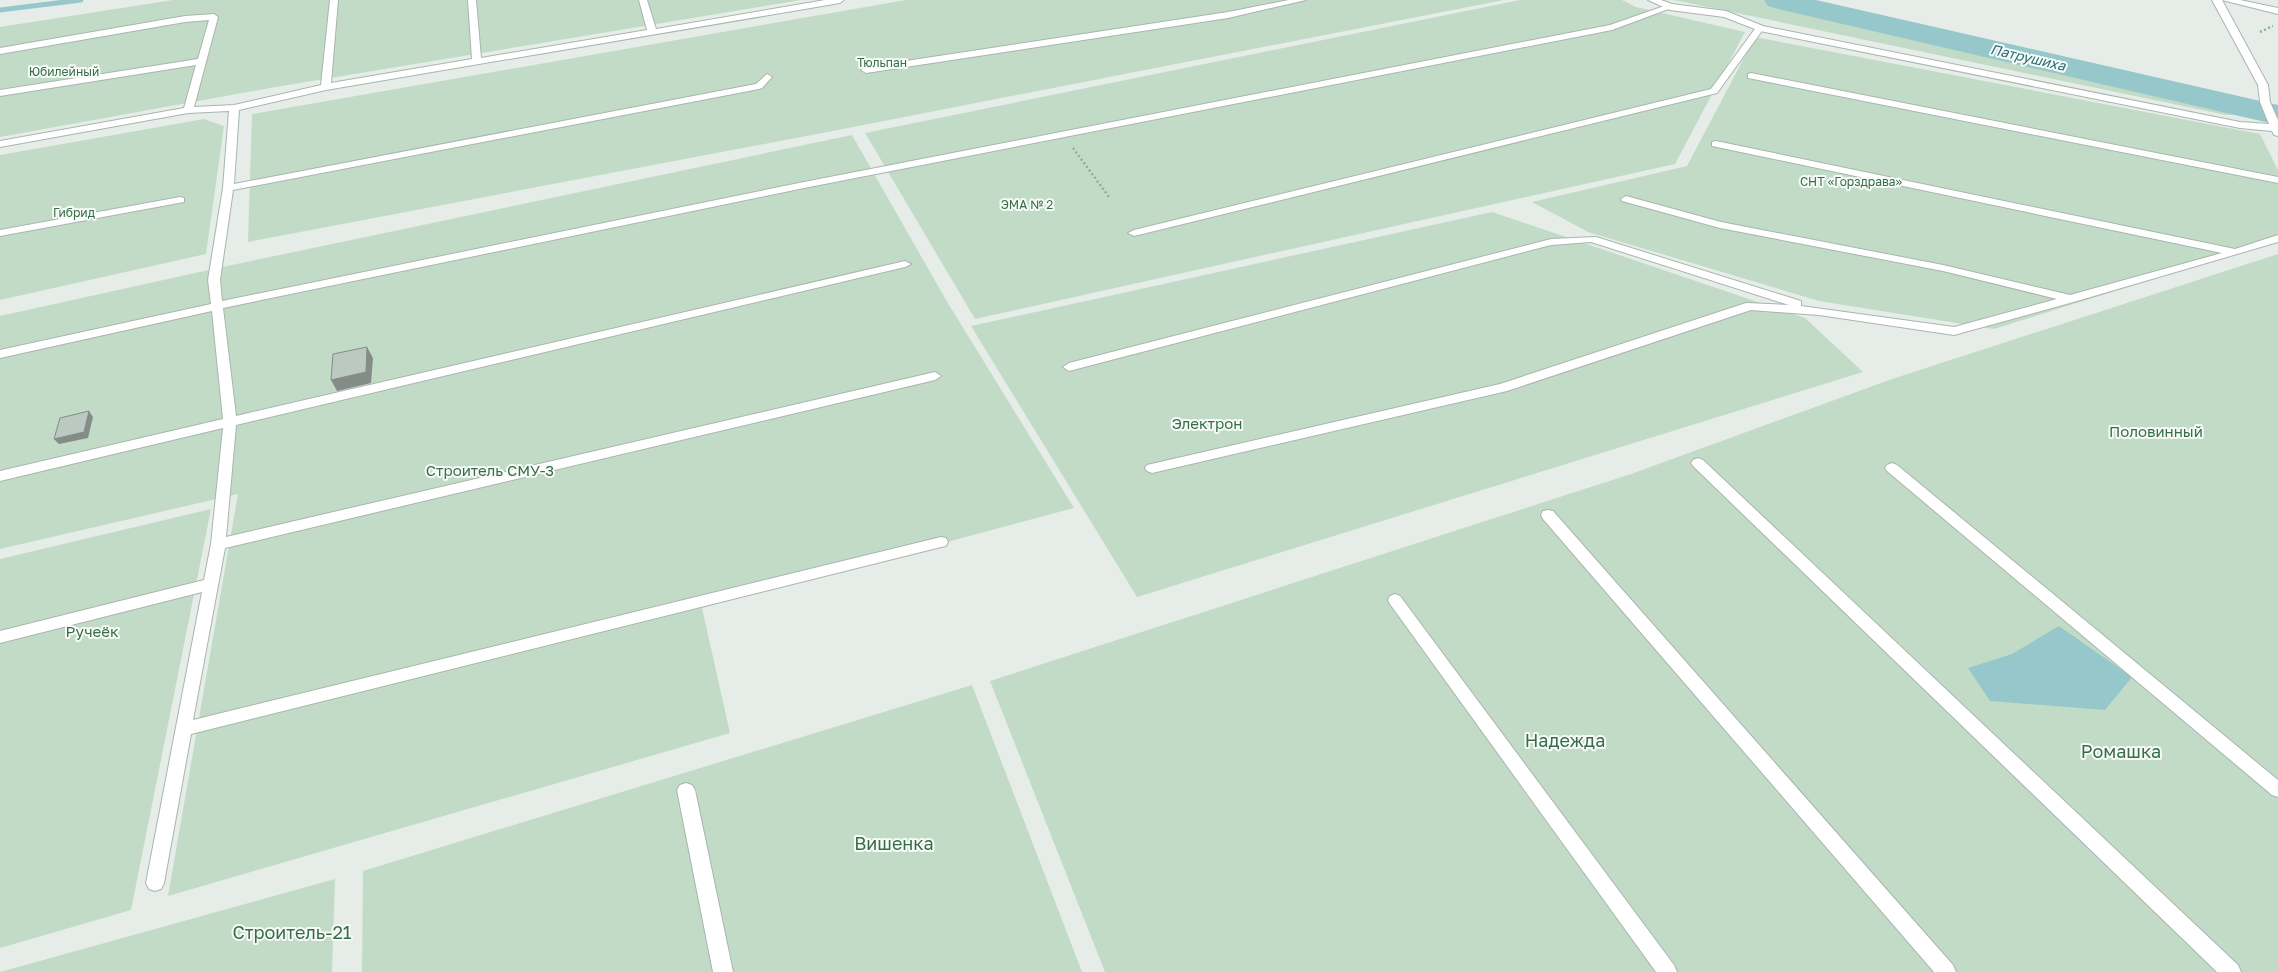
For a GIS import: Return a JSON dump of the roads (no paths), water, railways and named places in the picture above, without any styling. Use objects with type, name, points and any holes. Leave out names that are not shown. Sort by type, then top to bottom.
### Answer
[{"type":"street","points":[[1653,0],[1670,7],[1726,14],[1760,28],[2230,123],[2275,128],[2265,102],[2263,85],[2217,0]]},
{"type":"street","points":[[2228,0],[2278,11]]},
{"type":"lane","points":[[326,87],[334,0]]},
{"type":"lane","points":[[472,0],[477,60]]},
{"type":"lane","points":[[643,0],[652,31]]},
{"type":"lane","points":[[0,144],[188,110],[234,108],[326,87],[477,60],[652,31],[793,4],[840,0]]},
{"type":"lane","points":[[866,70],[1228,15],[1302,0]]},
{"type":"lane","points":[[0,354],[218,305],[916,163],[1612,27],[1670,7]]},
{"type":"lane","points":[[0,51],[185,19],[214,17],[188,110]]},
{"type":"lane","points":[[1134,233],[1714,91],[1760,28]]},
{"type":"lane","points":[[0,93],[202,61]]},
{"type":"lane","points":[[1751,76],[2278,180]]},
{"type":"lane","points":[[228,188],[759,86],[767,77]]},
{"type":"lane","points":[[155,884],[218,544],[230,421],[214,280],[228,188],[234,108]]},
{"type":"lane","points":[[1716,144],[2237,252]]},
{"type":"lane","points":[[0,233],[180,200]]},
{"type":"lane","points":[[1626,200],[1720,224],[1943,268],[2074,299]]},
{"type":"lane","points":[[1152,468],[1503,388],[1750,306],[1819,311],[1954,331],[2074,299],[2237,252],[2278,238]]},
{"type":"lane","points":[[1069,367],[1551,242],[1592,239],[1819,311]]},
{"type":"lane","points":[[0,476],[904,264]]},
{"type":"lane","points":[[218,544],[935,376]]},
{"type":"lane","points":[[1698,463],[2231,972]]},
{"type":"lane","points":[[1892,468],[2278,790]]},
{"type":"lane","points":[[1548,515],[1946,972]]},
{"type":"lane","points":[[185,729],[942,542]]},
{"type":"lane","points":[[0,637],[211,584]]},
{"type":"lane","points":[[1395,600],[1667,972]]},
{"type":"lane","points":[[686,790],[723,972]]},
{"type":"water","points":[[2059,626],[2132,677],[2105,710],[1990,701],[1968,668],[2012,654]]},
{"type":"waterway","points":[[0,10],[81,0]]},
{"type":"waterway","name":"Патрушиха","points":[[1778,0],[2278,115]]},
{"type":"park label","name":"Тюльпан","points":[[882,62]]},
{"type":"park label","name":"Юбилейный","points":[[64,71]]},
{"type":"park label","name":"СНТ «Горздрава»","points":[[1851,181]]},
{"type":"park label","name":"ЭМА № 2","points":[[1027,204]]},
{"type":"park label","name":"Гибрид","points":[[74,212]]},
{"type":"park label","name":"Электрон","points":[[1207,423]]},
{"type":"park label","name":"Половинный","points":[[2156,431]]},
{"type":"park label","name":"Строитель СМУ-3","points":[[490,470]]},
{"type":"park label","name":"Ручеёк","points":[[92,631]]},
{"type":"park label","name":"Надежда","points":[[1565,740]]},
{"type":"park label","name":"Ромашка","points":[[2121,751]]},
{"type":"park label","name":"Вишенка","points":[[894,843]]},
{"type":"park label","name":"Строитель-21","points":[[292,932]]}]
